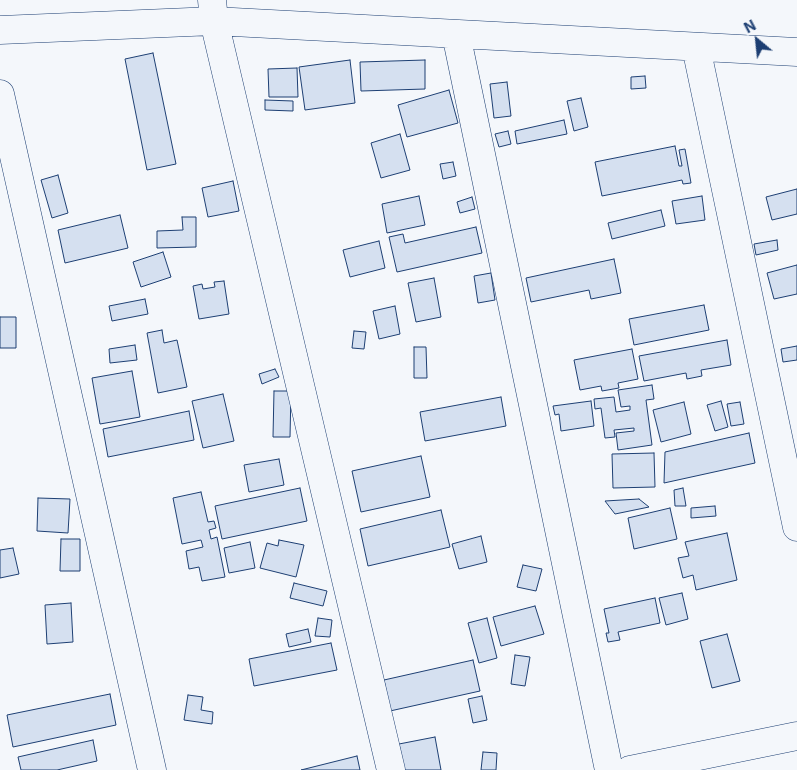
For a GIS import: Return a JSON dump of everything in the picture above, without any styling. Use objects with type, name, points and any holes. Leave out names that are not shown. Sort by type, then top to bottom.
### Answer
[{"type":"street","points":[[0,30],[213,11],[456,34],[797,52]]},
{"type":"street","points":[[213,11],[391,770]]},
{"type":"street","points":[[456,34],[609,770]]},
{"type":"street","points":[[696,47],[797,527]]},
{"type":"street","points":[[0,94],[152,770]]},
{"type":"street","points":[[630,770],[797,736]]},
{"type":"building","points":[[153,53],[176,164],[147,170],[125,59]]},
{"type":"building","points":[[350,60],[355,103],[305,110],[299,67]]},
{"type":"building","points":[[425,60],[425,89],[361,91],[360,62]]},
{"type":"building","points":[[297,68],[298,97],[269,97],[268,69]]},
{"type":"building","points":[[645,76],[646,88],[631,89],[631,77]]},
{"type":"building","points":[[507,82],[511,116],[494,118],[490,84]]},
{"type":"building","points":[[449,90],[458,123],[407,137],[398,105]]},
{"type":"building","points":[[581,98],[588,127],[574,131],[567,101]]},
{"type":"building","points":[[265,100],[293,101],[293,111],[265,110]]},
{"type":"building","points":[[564,120],[567,134],[517,144],[515,131]]},
{"type":"building","points":[[508,131],[511,144],[499,147],[495,134]]},
{"type":"building","points":[[400,134],[410,170],[381,178],[371,143]]},
{"type":"building","points":[[675,146],[679,166],[682,166],[679,150],[685,149],[691,183],[683,184],[682,180],[602,196],[595,162]]},
{"type":"building","points":[[453,162],[456,176],[443,179],[440,164]]},
{"type":"building","points":[[58,175],[68,213],[52,218],[41,180]]},
{"type":"building","points":[[233,181],[239,211],[208,217],[202,188]]},
{"type":"building","points":[[797,189],[797,214],[772,220],[766,197]]},
{"type":"building","points":[[419,196],[425,225],[387,233],[382,204]]},
{"type":"building","points":[[702,196],[705,220],[676,224],[672,201]]},
{"type":"building","points":[[472,197],[475,209],[460,213],[457,202]]},
{"type":"building","points":[[661,210],[665,226],[612,239],[608,223]]},
{"type":"building","points":[[120,215],[128,248],[65,263],[58,230]]},
{"type":"building","points":[[182,217],[196,217],[196,247],[157,248],[157,231],[183,230]]},
{"type":"building","points":[[476,227],[482,253],[397,272],[389,237],[403,234],[405,243]]},
{"type":"building","points":[[777,240],[778,250],[756,255],[754,244]]},
{"type":"building","points":[[379,241],[385,268],[350,277],[343,250]]},
{"type":"building","points":[[163,252],[171,277],[141,287],[133,262]]},
{"type":"building","points":[[614,259],[621,293],[591,299],[589,290],[531,302],[526,278]]},
{"type":"building","points":[[797,265],[797,294],[774,299],[767,273]]},
{"type":"building","points":[[491,273],[495,300],[478,303],[474,276]]},
{"type":"building","points":[[434,278],[441,317],[416,322],[408,283]]},
{"type":"building","points":[[224,281],[229,314],[199,319],[193,286],[202,284],[203,289],[215,287],[214,282]]},
{"type":"building","points":[[145,299],[148,314],[112,321],[109,306]]},
{"type":"building","points":[[704,305],[709,330],[634,345],[629,319]]},
{"type":"building","points":[[395,306],[400,334],[379,339],[373,311]]},
{"type":"building","points":[[0,317],[16,317],[16,348],[0,348]]},
{"type":"building","points":[[162,330],[164,343],[177,340],[187,387],[158,393],[147,333]]},
{"type":"building","points":[[354,331],[366,332],[364,349],[352,348]]},
{"type":"building","points":[[727,340],[731,365],[701,370],[702,376],[687,379],[686,373],[644,381],[639,356]]},
{"type":"building","points":[[135,345],[137,360],[110,363],[109,349]]},
{"type":"building","points":[[797,346],[797,360],[783,362],[781,349]]},
{"type":"building","points":[[414,347],[426,347],[427,378],[414,378]]},
{"type":"building","points":[[632,349],[638,379],[618,383],[619,388],[602,391],[601,386],[580,390],[574,360]]},
{"type":"building","points":[[275,369],[279,377],[262,384],[259,374]]},
{"type":"building","points":[[132,371],[140,417],[100,424],[92,378]]},
{"type":"building","points":[[652,385],[654,399],[646,400],[652,445],[618,450],[616,433],[634,431],[634,428],[614,430],[615,437],[605,438],[601,408],[595,409],[594,399],[614,397],[616,412],[630,410],[630,406],[621,407],[618,390]]},
{"type":"building","points":[[274,391],[291,391],[290,437],[273,437]]},
{"type":"building","points":[[223,394],[234,441],[203,448],[192,401]]},
{"type":"building","points":[[501,397],[506,426],[425,441],[420,412]]},
{"type":"building","points":[[591,401],[594,426],[561,431],[559,414],[555,415],[553,406]]},
{"type":"building","points":[[721,401],[728,427],[715,431],[707,405]]},
{"type":"building","points":[[684,402],[691,434],[661,442],[653,410]]},
{"type":"building","points":[[740,402],[744,424],[731,426],[727,404]]},
{"type":"building","points":[[189,411],[194,440],[108,457],[103,429]]},
{"type":"building","points":[[749,433],[755,463],[664,483],[665,452]]},
{"type":"building","points":[[654,453],[655,487],[613,488],[612,454]]},
{"type":"building","points":[[421,456],[430,497],[361,512],[352,471]]},
{"type":"building","points":[[279,459],[284,485],[249,492],[244,465]]},
{"type":"building","points":[[300,488],[307,521],[222,539],[215,506]]},
{"type":"building","points":[[683,488],[686,506],[675,506],[674,490]]},
{"type":"building","points":[[201,492],[208,522],[214,521],[216,528],[209,530],[211,539],[217,537],[225,577],[202,581],[199,567],[189,569],[186,551],[203,547],[201,540],[182,544],[173,498]]},
{"type":"building","points":[[38,498],[70,499],[68,533],[37,531]]},
{"type":"building","points":[[639,499],[649,507],[615,514],[605,501]]},
{"type":"building","points":[[715,506],[716,516],[691,518],[691,508]]},
{"type":"building","points":[[670,508],[677,539],[634,549],[628,518]]},
{"type":"building","points":[[441,510],[450,547],[368,566],[360,529]]},
{"type":"building","points":[[727,533],[737,580],[696,590],[693,575],[683,578],[678,558],[689,556],[685,542]]},
{"type":"building","points":[[481,536],[487,562],[459,569],[452,544]]},
{"type":"building","points":[[61,539],[80,539],[80,571],[60,571]]},
{"type":"building","points":[[279,540],[304,545],[296,577],[260,568],[267,543],[278,546]]},
{"type":"building","points":[[250,542],[255,568],[229,573],[224,548]]},
{"type":"building","points":[[13,548],[19,574],[0,578],[0,550]]},
{"type":"building","points":[[523,565],[542,569],[536,591],[517,587]]},
{"type":"building","points":[[294,583],[327,591],[323,606],[290,598]]},
{"type":"building","points":[[682,593],[688,619],[666,625],[659,598]]},
{"type":"building","points":[[655,598],[660,623],[618,632],[620,640],[608,642],[606,633],[609,633],[604,609]]},
{"type":"building","points":[[71,603],[73,642],[47,644],[45,605]]},
{"type":"building","points":[[535,606],[544,634],[501,646],[493,617]]},
{"type":"building","points":[[318,618],[332,620],[330,637],[315,636]]},
{"type":"building","points":[[487,618],[497,658],[479,663],[468,623]]},
{"type":"building","points":[[308,629],[311,642],[289,647],[286,634]]},
{"type":"building","points":[[727,634],[740,681],[712,688],[700,641]]},
{"type":"building","points":[[331,643],[337,670],[254,686],[249,659]]},
{"type":"building","points":[[515,655],[530,657],[525,686],[511,684]]},
{"type":"building","points":[[473,660],[480,691],[390,711],[384,680]]},
{"type":"building","points":[[110,694],[116,725],[13,747],[7,715]]},
{"type":"building","points":[[188,695],[203,697],[201,710],[213,712],[212,724],[184,720]]},
{"type":"building","points":[[482,696],[487,720],[473,723],[468,699]]},
{"type":"building","points":[[435,737],[441,770],[404,770],[399,744]]},
{"type":"building","points":[[93,740],[97,761],[57,770],[21,770],[18,757]]},
{"type":"building","points":[[483,752],[497,753],[496,770],[481,770]]},
{"type":"building","points":[[357,756],[360,770],[301,770]]}]
